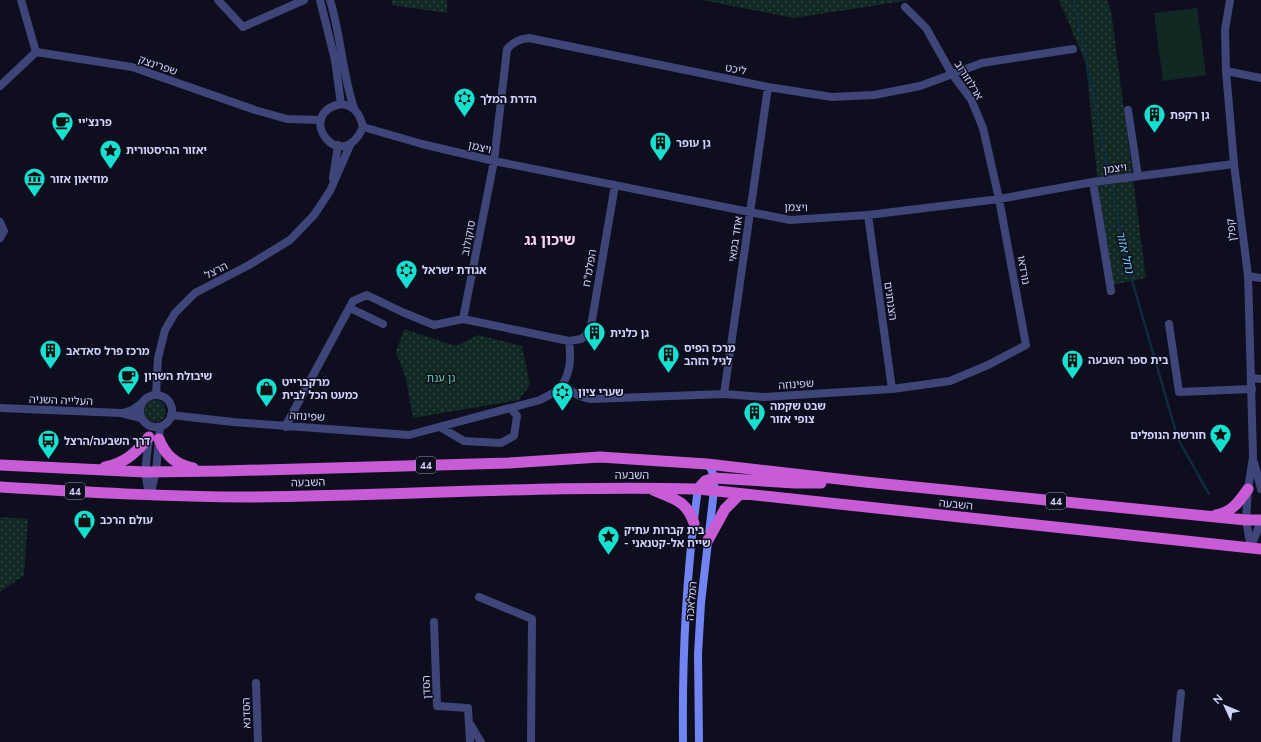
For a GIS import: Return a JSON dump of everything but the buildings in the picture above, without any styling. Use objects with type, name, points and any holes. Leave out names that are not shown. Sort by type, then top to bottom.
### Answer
[{"type":"highway","points":[[87,470],[121,462],[136,453],[153,434],[171,458],[178,463],[186,467],[197,469],[223,471]]},
{"type":"highway","name":"השבעה","points":[[0,466],[145,472],[223,471],[509,463],[600,457],[707,464],[865,482],[1261,521]]},
{"type":"highway","points":[[698,489],[705,481],[714,478],[795,483],[865,482]]},
{"type":"highway","name":"השבעה","points":[[0,488],[149,495],[249,497],[557,488],[698,489],[1256,549]]},
{"type":"highway","points":[[647,488],[679,501],[688,509],[694,523]]},
{"type":"highway","points":[[1210,516],[1230,511],[1238,504],[1248,489]]},
{"type":"highway","points":[[708,540],[725,509],[740,494]]},
{"type":"main road","name":"המלאכה","points":[[699,742],[699,647],[701,603],[714,490],[712,470],[707,464]]},
{"type":"main road","name":"המלאכה","points":[[683,742],[683,644],[698,489]]},
{"type":"main road","points":[[676,742],[683,728]]},
{"type":"street","points":[[0,86],[36,52],[21,0]]},
{"type":"street","points":[[218,0],[243,27],[304,0]]},
{"type":"street","points":[[320,0],[334,60],[341,104]]},
{"type":"street","points":[[330,0],[334,14],[348,91],[354,108]]},
{"type":"street","name":"קפלן","points":[[1230,0],[1225,30],[1226,71],[1234,164],[1248,276],[1252,378],[1253,458],[1248,489],[1246,520],[1256,549]]},
{"type":"street","name":"ארלוזורוב","points":[[905,7],[926,28],[952,74],[971,99],[983,128],[999,199]]},
{"type":"street","name":"ליכט","points":[[494,161],[507,48],[514,42],[521,39],[529,38],[768,87],[832,97],[874,95],[920,86],[982,63],[1073,48]]},
{"type":"street","name":"שפרינצק","points":[[36,52],[132,67],[256,110],[287,119],[321,120]]},
{"type":"street","points":[[1226,71],[1261,78]]},
{"type":"street","name":"אחד במאי","points":[[724,394],[768,87]]},
{"type":"street","points":[[341,104],[354,108],[359,113],[363,127],[356,139],[345,145],[331,143],[322,133],[320,126],[324,113],[328,108],[341,104]]},
{"type":"street","points":[[1128,110],[1138,176]]},
{"type":"street","name":"ויצמן","points":[[363,127],[422,144],[494,161],[790,220],[868,215],[999,199],[1096,182],[1234,164]]},
{"type":"street","name":"הרצל","points":[[156,395],[158,358],[165,330],[175,313],[195,293],[249,265],[290,240],[314,216],[330,191],[351,143]]},
{"type":"street","name":"הרצל","points":[[330,191],[338,145]]},
{"type":"street","name":"סוקולוב","points":[[464,319],[494,161]]},
{"type":"street","points":[[1096,182],[1111,291]]},
{"type":"street","name":"הפלמ\"ח","points":[[569,341],[581,339],[590,332],[615,185]]},
{"type":"street","name":"נורדאו","points":[[999,199],[1026,345]]},
{"type":"street","name":"הצנחנים","points":[[868,215],[892,389]]},
{"type":"street","points":[[0,222],[2,234]]},
{"type":"street","points":[[1248,276],[1261,278]]},
{"type":"street","points":[[285,426],[353,301],[368,295],[402,312],[434,324],[464,319],[569,341],[571,353],[570,367],[563,384]]},
{"type":"street","points":[[350,308],[383,324]]},
{"type":"street","points":[[1169,324],[1179,392],[1252,389]]},
{"type":"street","name":"שפינוזה","points":[[171,415],[233,422],[409,434],[540,400],[555,392],[563,384],[580,397],[591,399],[724,394],[764,397],[892,389],[950,381],[988,365],[1026,345]]},
{"type":"street","points":[[1252,378],[1261,380]]},
{"type":"street","points":[[149,495],[145,472],[153,434],[167,422],[172,410],[168,402],[161,396],[156,395]]},
{"type":"street","name":"העלייה השניה","points":[[121,413],[132,410],[148,398],[156,395]]},
{"type":"street","points":[[142,403],[140,408],[141,418],[153,434],[156,472],[149,495]]},
{"type":"street","name":"העלייה השניה","points":[[0,408],[121,413],[141,418]]},
{"type":"street","points":[[440,427],[464,441],[501,443],[514,436],[517,416],[511,408]]},
{"type":"street","points":[[153,434],[160,427]]},
{"type":"street","name":"קפלן","points":[[1253,458],[1261,489]]},
{"type":"street","points":[[1256,549],[1261,521]]},
{"type":"street","points":[[479,597],[532,619],[531,742]]},
{"type":"street","name":"הסדן","points":[[434,622],[438,706],[468,708],[470,742]]},
{"type":"street","name":"הסדנא","points":[[256,683],[258,742]]},
{"type":"street","points":[[1176,742],[1181,693]]},
{"type":"street","name":"הסדן","points":[[469,722],[481,742]]},
{"type":"green space","points":[[392,0],[447,0],[447,13],[392,5]]},
{"type":"green space","points":[[702,0],[910,0],[794,18]]},
{"type":"green space","points":[[1059,0],[1107,0],[1111,10],[1146,278],[1108,286],[1086,64]]},
{"type":"green space","points":[[1197,8],[1206,75],[1163,81],[1154,13]]},
{"type":"green space","name":"גן ענת","points":[[404,329],[456,346],[478,335],[522,346],[530,385],[519,400],[413,418],[406,379],[396,352]]},
{"type":"green space","points":[[155,400],[159,401],[165,407],[165,415],[159,421],[155,422],[151,421],[145,415],[144,411],[145,407],[151,401]]},
{"type":"green space","points":[[0,517],[28,519],[24,575],[0,592]]},
{"type":"waterway","name":"נחל אזור","points":[[1074,0],[1127,263],[1178,439],[1209,494]]},
{"type":"place","name":"הדרת המלך","points":[[465,118]]},
{"type":"place","name":"גן רקפת","points":[[1154,134]]},
{"type":"place","name":"פרנצ'יי","points":[[63,142]]},
{"type":"place","name":"גן עופר","points":[[661,162]]},
{"type":"place","name":"יאזור ההיסטורית","points":[[110,170]]},
{"type":"place","name":"מוזיאון אזור","points":[[35,198]]},
{"type":"place","name":"אגודת ישראל","points":[[407,290]]},
{"type":"place","name":"גן כלנית","points":[[594,352]]},
{"type":"place","name":"מרכז פרל סאדאב","points":[[50,370]]},
{"type":"place","name":"מרכז הפיס לגיל הזהב","points":[[668,374]]},
{"type":"place","name":"בית ספר השבעה","points":[[1073,380]]},
{"type":"place","name":"שיבולת השרון","points":[[128,396]]},
{"type":"place","name":"מרקברייט כמעט הכל לבית","points":[[266,408]]},
{"type":"place","name":"שערי ציון","points":[[563,412]]},
{"type":"place","name":"שבט שקמה צופי אזור","points":[[755,432]]},
{"type":"place","name":"חורשת הנופלים","points":[[1221,454]]},
{"type":"place","name":"דרך השבעה/הרצל","points":[[49,460]]},
{"type":"place","name":"עולם הרכב","points":[[84,540]]},
{"type":"place","name":"בית קברות עתיק - שייח אל-קטנאני","points":[[609,556]]},
{"type":"district","name":"שיכון גג","points":[[550,240]]}]
